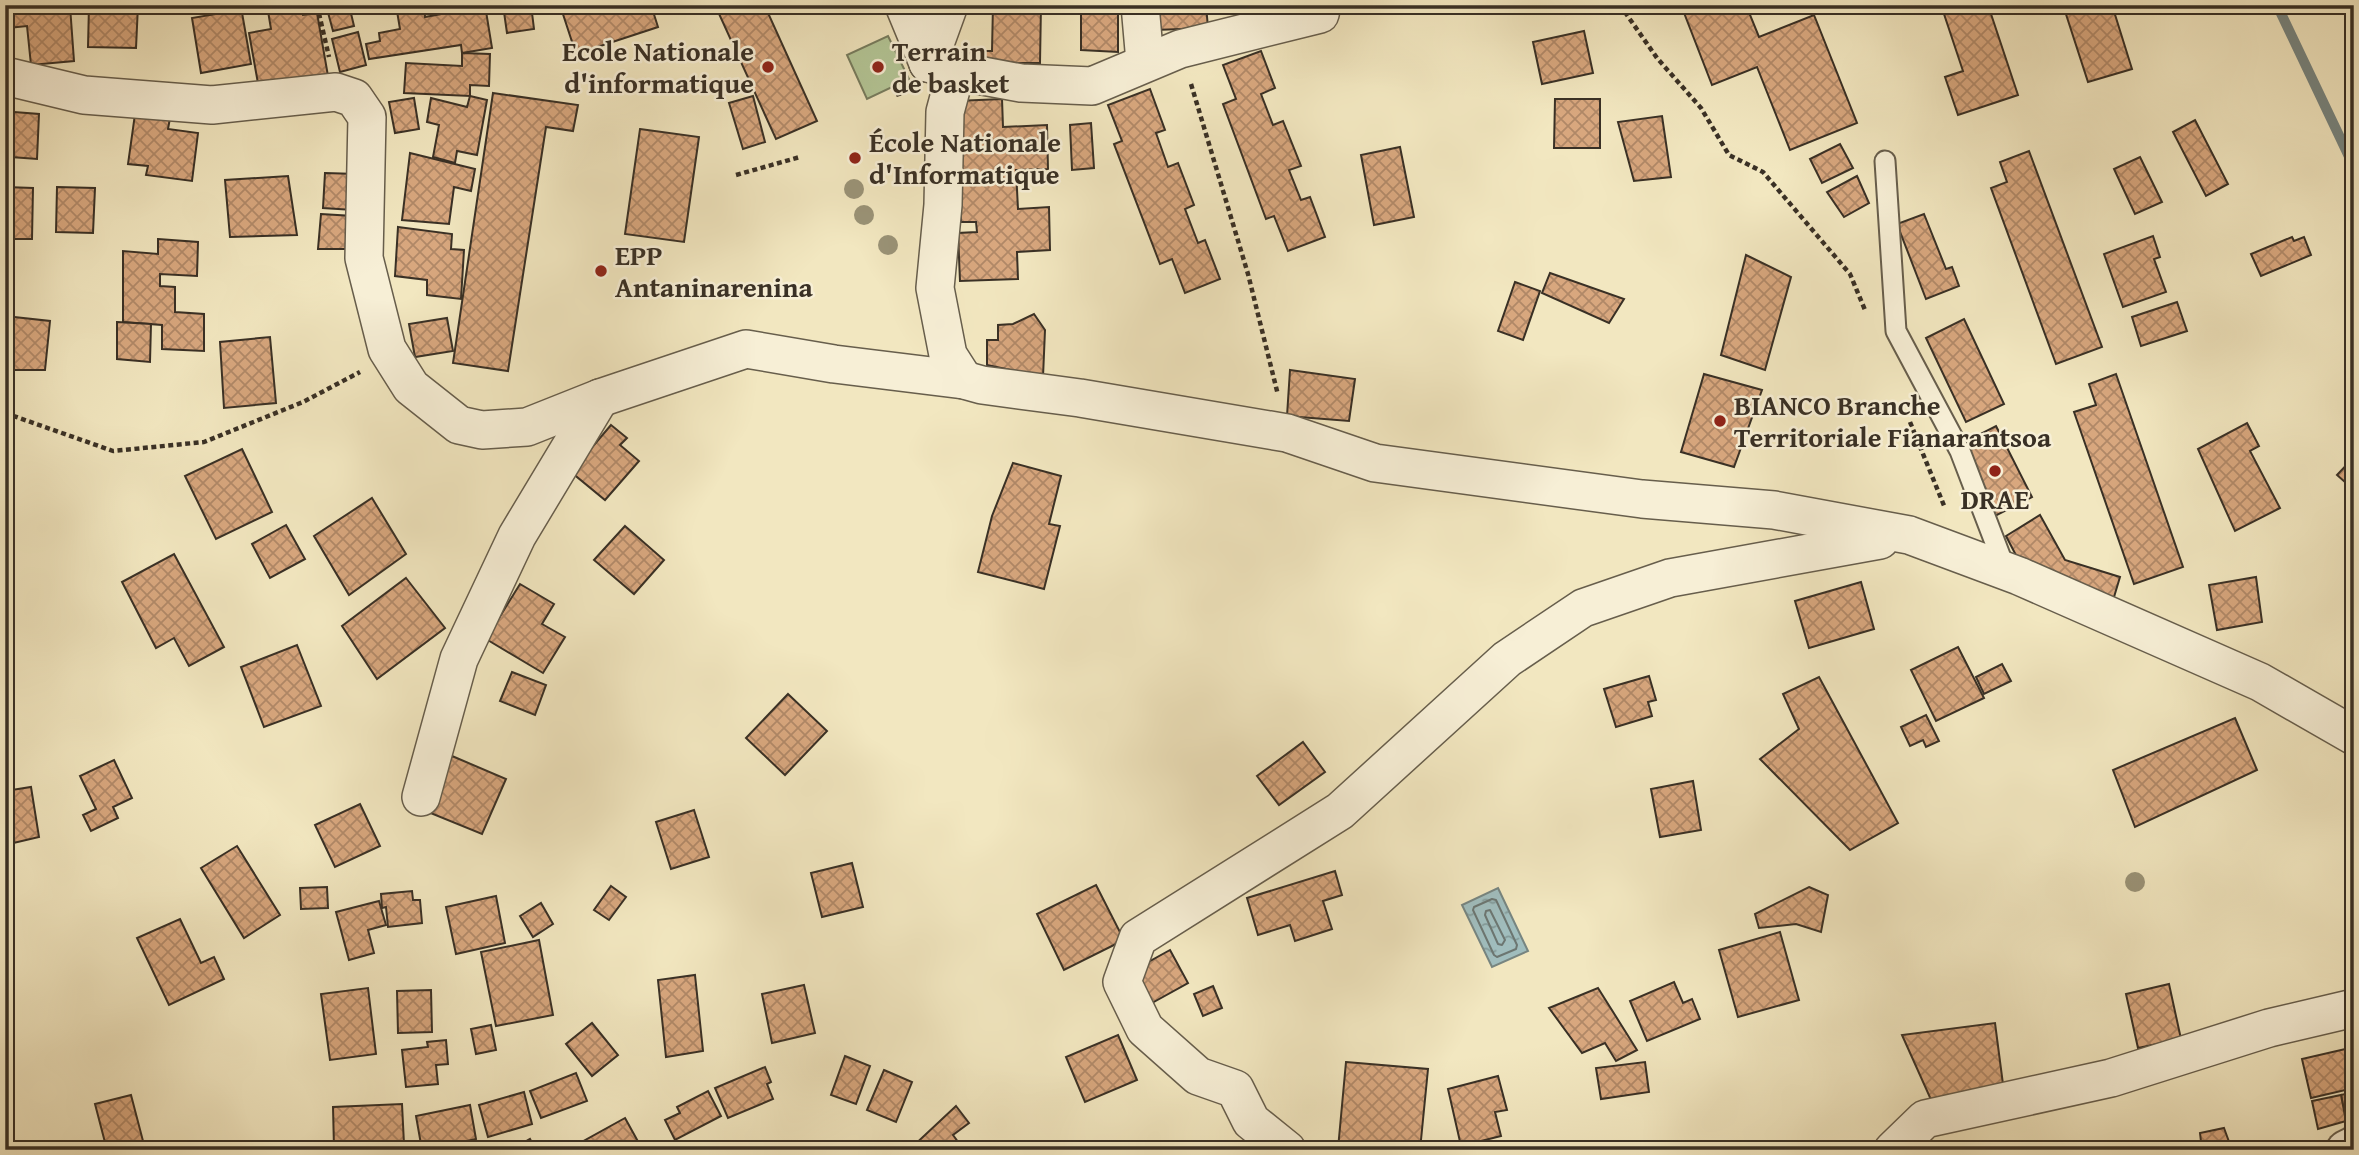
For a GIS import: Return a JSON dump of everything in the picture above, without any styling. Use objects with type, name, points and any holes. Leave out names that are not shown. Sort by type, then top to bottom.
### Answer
[{"type":"street","points":[[904,5],[942,67],[1021,83],[1092,86],[1180,49],[1320,13],[1322,5]]},
{"type":"street","points":[[949,5],[942,67],[945,112],[943,205],[935,288],[947,355],[964,380]]},
{"type":"street","points":[[1140,5],[1145,62]]},
{"type":"street","points":[[5,76],[84,95],[212,105],[336,92],[354,98],[367,117],[365,258],[387,349],[411,387],[459,425],[482,430],[527,426],[600,398],[746,349],[1080,398],[1287,433],[1375,463],[1642,499],[1774,510],[1909,536],[2006,571],[2260,681],[2354,736]]},
{"type":"street","points":[[421,797],[459,659],[517,536],[600,398]]},
{"type":"street","points":[[1287,1150],[1251,1121],[1235,1089],[1198,1076],[1145,1029],[1122,982],[1138,938],[1340,811],[1507,659],[1583,608],[1670,578],[1843,545],[1909,536]]},
{"type":"street","points":[[1893,1150],[1925,1119],[2111,1078],[2269,1028],[2354,1008]]},
{"type":"street","points":[[2346,1150],[2354,1146]]},
{"type":"lane","points":[[1885,161],[1896,331],[1960,451],[2006,571]]},
{"type":"path","points":[[317,5],[336,92]]},
{"type":"path","points":[[1620,5],[1657,58],[1701,108],[1729,155],[1763,172],[1850,274],[1866,312]]},
{"type":"path","points":[[1180,49],[1248,274],[1287,433]]},
{"type":"path","points":[[736,175],[800,157]]},
{"type":"path","points":[[5,413],[113,451],[204,442],[303,402],[391,355]]},
{"type":"path","points":[[1907,414],[1946,510]]},
{"type":"green space","name":"Terrain de basket","points":[[888,36],[909,79],[867,99],[847,55]]},
{"type":"water","points":[[1498,888],[1528,951],[1492,967],[1462,905]]},
{"type":"building","points":[[5,5],[24,5],[24,10],[70,6],[74,61],[31,65],[27,26],[8,28],[9,42],[5,42]]},
{"type":"building","points":[[89,5],[138,5],[136,48],[88,47]]},
{"type":"building","points":[[214,5],[250,5],[241,7],[251,64],[201,73],[192,18],[216,14]]},
{"type":"building","points":[[267,5],[301,5],[303,15],[317,13],[328,76],[259,89],[249,33],[271,29]]},
{"type":"building","points":[[326,5],[349,5],[354,26],[333,31]]},
{"type":"building","points":[[485,5],[492,48],[462,53],[461,45],[369,59],[366,44],[380,41],[379,33],[400,29],[397,11],[424,7],[425,17]]},
{"type":"building","points":[[503,5],[531,5],[534,29],[507,33]]},
{"type":"building","points":[[560,5],[651,5],[658,27],[576,54]]},
{"type":"building","name":"Ecole Nationale d'informatique","points":[[715,5],[784,5],[768,13],[817,121],[776,139]]},
{"type":"building","points":[[993,5],[1041,5],[1040,63],[999,63],[970,69],[970,51],[992,51]]},
{"type":"building","points":[[1081,5],[1118,5],[1118,52],[1081,50]]},
{"type":"building","points":[[1153,5],[1206,5],[1208,28],[1155,30]]},
{"type":"building","points":[[1681,5],[1746,5],[1759,37],[1814,15],[1857,123],[1790,150],[1757,67],[1712,85]]},
{"type":"building","points":[[1941,5],[1988,5],[2018,95],[1958,115],[1945,77],[1963,71]]},
{"type":"building","points":[[2063,5],[2112,5],[2132,69],[2088,82]]},
{"type":"building","points":[[1584,31],[1593,73],[1542,84],[1533,42]]},
{"type":"building","points":[[358,32],[366,65],[340,72],[332,39]]},
{"type":"building","points":[[1261,51],[1275,88],[1261,94],[1273,125],[1283,121],[1301,166],[1289,170],[1301,200],[1310,197],[1325,237],[1288,251],[1274,216],[1266,219],[1223,104],[1236,99],[1223,65]]},
{"type":"building","points":[[462,53],[490,54],[489,86],[470,85],[470,96],[404,93],[406,63],[462,66]]},
{"type":"building","points":[[1150,89],[1165,130],[1156,133],[1168,167],[1178,163],[1194,205],[1185,209],[1198,243],[1205,240],[1220,279],[1185,293],[1172,259],[1160,264],[1114,144],[1122,141],[1108,105]]},
{"type":"building","points":[[493,93],[578,105],[573,131],[546,127],[508,371],[453,363]]},
{"type":"building","points":[[470,96],[487,100],[477,155],[457,151],[455,163],[433,157],[439,125],[427,122],[431,98],[467,107]]},
{"type":"building","points":[[753,96],[765,142],[743,149],[729,103]]},
{"type":"building","points":[[414,98],[419,129],[395,133],[389,102]]},
{"type":"building","points":[[1002,99],[1003,127],[1047,125],[1048,169],[1016,170],[1018,209],[1049,207],[1050,250],[1017,252],[1018,279],[960,281],[958,233],[977,232],[976,222],[961,222],[956,101]]},
{"type":"building","points":[[1555,99],[1600,99],[1600,148],[1554,148]]},
{"type":"building","points":[[14,112],[39,114],[37,159],[11,157]]},
{"type":"building","points":[[135,114],[170,118],[168,129],[198,133],[192,181],[146,175],[148,166],[128,164]]},
{"type":"building","points":[[1662,116],[1671,177],[1634,181],[1618,122]]},
{"type":"building","points":[[2195,120],[2228,184],[2206,196],[2173,132]]},
{"type":"building","points":[[1091,123],[1094,168],[1072,170],[1070,125]]},
{"type":"building","points":[[640,129],[699,137],[684,242],[625,234]]},
{"type":"building","points":[[1840,144],[1853,168],[1822,183],[1810,159]]},
{"type":"building","points":[[1400,147],[1414,217],[1374,225],[1361,155]]},
{"type":"building","points":[[2029,151],[2102,347],[2056,364],[1991,188],[2007,182],[2000,162]]},
{"type":"building","points":[[410,153],[475,169],[471,191],[454,187],[449,224],[402,220]]},
{"type":"building","points":[[2140,157],[2162,202],[2135,214],[2114,169]]},
{"type":"building","points":[[325,173],[357,174],[353,210],[323,208]]},
{"type":"building","points":[[288,176],[297,235],[230,237],[225,180]]},
{"type":"building","points":[[1857,176],[1869,203],[1844,217],[1827,192]]},
{"type":"building","points":[[5,187],[33,188],[32,239],[5,239]]},
{"type":"building","points":[[57,187],[95,188],[93,233],[56,232]]},
{"type":"building","points":[[321,214],[353,216],[352,249],[318,249]]},
{"type":"building","points":[[1924,214],[1946,269],[1952,267],[1959,286],[1926,299],[1897,224]]},
{"type":"building","points":[[398,227],[452,234],[451,249],[464,250],[461,299],[427,295],[427,280],[395,276]]},
{"type":"building","points":[[2153,236],[2160,257],[2154,259],[2166,292],[2123,307],[2104,254]]},
{"type":"building","points":[[2292,237],[2294,241],[2304,237],[2311,255],[2261,276],[2251,254]]},
{"type":"building","points":[[158,239],[198,242],[197,276],[160,274],[160,286],[175,287],[175,312],[204,314],[204,351],[162,349],[162,325],[123,322],[123,251],[158,254]]},
{"type":"building","points":[[1746,255],[1791,277],[1765,370],[1721,355]]},
{"type":"building","points":[[1550,273],[1624,299],[1609,323],[1542,293]]},
{"type":"building","points":[[1515,282],[1540,291],[1523,340],[1498,331]]},
{"type":"building","points":[[2177,302],[2187,331],[2141,346],[2132,317]]},
{"type":"building","points":[[1034,314],[1045,330],[1043,377],[987,365],[987,340],[998,340],[998,325],[1013,324]]},
{"type":"building","points":[[5,316],[50,321],[45,370],[5,370]]},
{"type":"building","points":[[447,318],[453,351],[415,357],[409,324]]},
{"type":"building","points":[[1964,319],[2004,404],[1966,422],[1926,338]]},
{"type":"building","points":[[117,322],[151,324],[150,362],[117,359]]},
{"type":"building","points":[[270,337],[276,403],[224,408],[220,342]]},
{"type":"building","points":[[1290,370],[1355,379],[1349,421],[1287,416]]},
{"type":"building","name":"BIANCO Branche Territoriale Fianarantsoa","points":[[1704,374],[1762,390],[1734,467],[1681,452]]},
{"type":"building","points":[[2116,374],[2183,567],[2134,584],[2074,412],[2096,405],[2089,384]]},
{"type":"building","points":[[2247,423],[2259,446],[2250,451],[2280,508],[2235,531],[2198,449]]},
{"type":"building","points":[[611,425],[627,438],[620,445],[639,461],[605,500],[571,472]]},
{"type":"building","name":"DRAE","points":[[1996,426],[2032,497],[1995,516],[1959,445]]},
{"type":"building","points":[[242,449],[272,512],[216,539],[185,476]]},
{"type":"building","points":[[2354,457],[2354,490],[2337,475]]},
{"type":"building","points":[[1013,463],[1061,476],[1049,524],[1060,526],[1044,589],[978,572],[992,516]]},
{"type":"building","points":[[372,498],[406,554],[349,595],[314,536]]},
{"type":"building","points":[[2040,515],[2065,560],[2120,577],[2111,607],[2020,563],[2006,536]]},
{"type":"building","points":[[286,525],[305,559],[270,578],[252,544]]},
{"type":"building","points":[[625,526],[664,560],[634,594],[594,560]]},
{"type":"building","points":[[174,554],[224,647],[189,666],[174,638],[156,648],[122,582]]},
{"type":"building","points":[[2256,577],[2262,622],[2217,630],[2209,585]]},
{"type":"building","points":[[406,578],[445,628],[377,679],[342,626]]},
{"type":"building","points":[[1861,582],[1874,629],[1809,648],[1795,601]]},
{"type":"building","points":[[520,584],[554,604],[542,624],[565,637],[543,673],[486,639]]},
{"type":"building","points":[[297,645],[321,706],[264,727],[241,667]]},
{"type":"building","points":[[1958,647],[1984,698],[1936,721],[1911,670]]},
{"type":"building","points":[[2002,664],[2011,681],[1984,694],[1976,677]]},
{"type":"building","points":[[512,672],[546,685],[535,715],[500,701]]},
{"type":"building","points":[[1649,676],[1656,700],[1648,702],[1652,716],[1616,727],[1604,689]]},
{"type":"building","points":[[1819,677],[1898,823],[1850,850],[1760,759],[1799,729],[1783,694]]},
{"type":"building","points":[[788,694],[827,731],[785,775],[746,738]]},
{"type":"building","points":[[1926,715],[1939,741],[1926,747],[1923,740],[1910,746],[1901,727]]},
{"type":"building","points":[[2235,718],[2257,770],[2135,827],[2113,770]]},
{"type":"building","points":[[1303,742],[1325,772],[1279,805],[1257,776]]},
{"type":"building","points":[[452,756],[506,779],[482,834],[428,812]]},
{"type":"building","points":[[114,760],[132,798],[113,807],[118,818],[91,831],[83,815],[96,809],[80,776]]},
{"type":"building","points":[[1693,781],[1701,830],[1660,837],[1651,789]]},
{"type":"building","points":[[31,787],[39,837],[5,845],[5,791]]},
{"type":"building","points":[[360,804],[380,846],[335,867],[315,825]]},
{"type":"building","points":[[694,810],[709,857],[671,869],[656,822]]},
{"type":"building","points":[[237,846],[280,915],[244,938],[201,868]]},
{"type":"building","points":[[852,863],[863,907],[822,917],[811,873]]},
{"type":"building","points":[[1335,871],[1342,895],[1323,901],[1332,929],[1295,941],[1290,925],[1258,935],[1247,898]]},
{"type":"building","points":[[1096,885],[1124,940],[1064,970],[1037,914]]},
{"type":"building","points":[[611,886],[626,897],[609,920],[594,910]]},
{"type":"building","points":[[327,887],[328,908],[301,909],[300,888]]},
{"type":"building","points":[[1809,887],[1828,895],[1821,932],[1796,924],[1759,928],[1755,914]]},
{"type":"building","points":[[412,891],[413,900],[420,900],[422,923],[388,927],[386,907],[382,908],[381,894]]},
{"type":"building","points":[[496,896],[505,943],[456,954],[446,907]]},
{"type":"building","points":[[379,901],[386,925],[368,930],[374,953],[349,960],[336,912]]},
{"type":"building","points":[[541,903],[553,924],[533,937],[520,916]]},
{"type":"building","points":[[180,919],[201,963],[214,957],[224,979],[169,1005],[137,938]]},
{"type":"building","points":[[1780,932],[1799,1000],[1738,1017],[1719,950]]},
{"type":"building","points":[[539,940],[553,1015],[496,1026],[481,952]]},
{"type":"building","points":[[1170,950],[1188,983],[1152,1003],[1134,970]]},
{"type":"building","points":[[695,975],[703,1051],[666,1057],[658,980]]},
{"type":"building","points":[[1674,982],[1683,1003],[1692,999],[1700,1019],[1647,1041],[1630,1001]]},
{"type":"building","points":[[2169,984],[2181,1039],[2138,1048],[2126,994]]},
{"type":"building","points":[[804,985],[815,1033],[772,1043],[762,994]]},
{"type":"building","points":[[1213,986],[1222,1008],[1203,1016],[1194,994]]},
{"type":"building","points":[[368,988],[376,1054],[330,1060],[321,994]]},
{"type":"building","points":[[1598,988],[1637,1050],[1616,1061],[1605,1043],[1582,1053],[1549,1008]]},
{"type":"building","points":[[431,990],[432,1032],[398,1033],[397,991]]},
{"type":"building","points":[[592,1023],[618,1055],[592,1076],[566,1044]]},
{"type":"building","points":[[1995,1023],[2004,1092],[1932,1102],[1902,1035]]},
{"type":"building","points":[[491,1025],[496,1050],[476,1054],[471,1029]]},
{"type":"building","points":[[1118,1035],[1137,1080],[1085,1102],[1066,1057]]},
{"type":"building","points":[[446,1040],[448,1064],[436,1065],[438,1084],[406,1087],[402,1050],[428,1047],[427,1042]]},
{"type":"building","points":[[2354,1047],[2354,1088],[2311,1098],[2302,1059]]},
{"type":"building","points":[[845,1056],[870,1066],[856,1104],[831,1095]]},
{"type":"building","points":[[1346,1062],[1428,1069],[1420,1150],[1338,1149]]},
{"type":"building","points":[[1645,1062],[1649,1092],[1601,1099],[1596,1068]]},
{"type":"building","points":[[765,1067],[771,1082],[767,1084],[773,1099],[728,1118],[715,1088]]},
{"type":"building","points":[[884,1070],[912,1082],[896,1122],[867,1110]]},
{"type":"building","points":[[576,1073],[587,1101],[541,1118],[530,1091]]},
{"type":"building","points":[[1498,1076],[1507,1110],[1495,1112],[1501,1136],[1461,1146],[1448,1089]]},
{"type":"building","points":[[708,1091],[721,1116],[675,1140],[665,1120],[680,1113],[677,1107]]},
{"type":"building","points":[[524,1092],[532,1124],[488,1137],[479,1105]]},
{"type":"building","points":[[2354,1092],[2354,1119],[2346,1121],[2341,1095]]},
{"type":"building","points":[[131,1095],[143,1141],[107,1150],[95,1104]]},
{"type":"building","points":[[2341,1095],[2346,1121],[2318,1129],[2312,1101]]},
{"type":"building","points":[[402,1104],[404,1144],[334,1148],[333,1107]]},
{"type":"building","points":[[470,1105],[476,1139],[458,1143],[460,1150],[434,1150],[434,1147],[422,1150],[416,1116]]},
{"type":"building","points":[[956,1106],[969,1123],[953,1135],[964,1150],[909,1150]]},
{"type":"building","points":[[625,1118],[641,1147],[636,1150],[572,1150],[571,1148]]},
{"type":"building","points":[[2224,1128],[2232,1150],[2202,1150],[2200,1133]]},
{"type":"building","points":[[530,1139],[536,1150],[511,1150]]},
{"type":"waterway","points":[[2277,5],[2354,167]]},
{"type":"place","name":"Ecole Nationale d'informatique","points":[[768,67]]},
{"type":"place","name":"Terrain de basket","points":[[878,67]]},
{"type":"place","name":"École Nationale d'Informatique","points":[[855,158]]},
{"type":"place","name":"EPP Antaninarenina","points":[[601,271]]},
{"type":"place","name":"BIANCO Branche Territoriale Fianarantsoa","points":[[1720,421]]},
{"type":"place","name":"DRAE","points":[[1995,471]]}]
